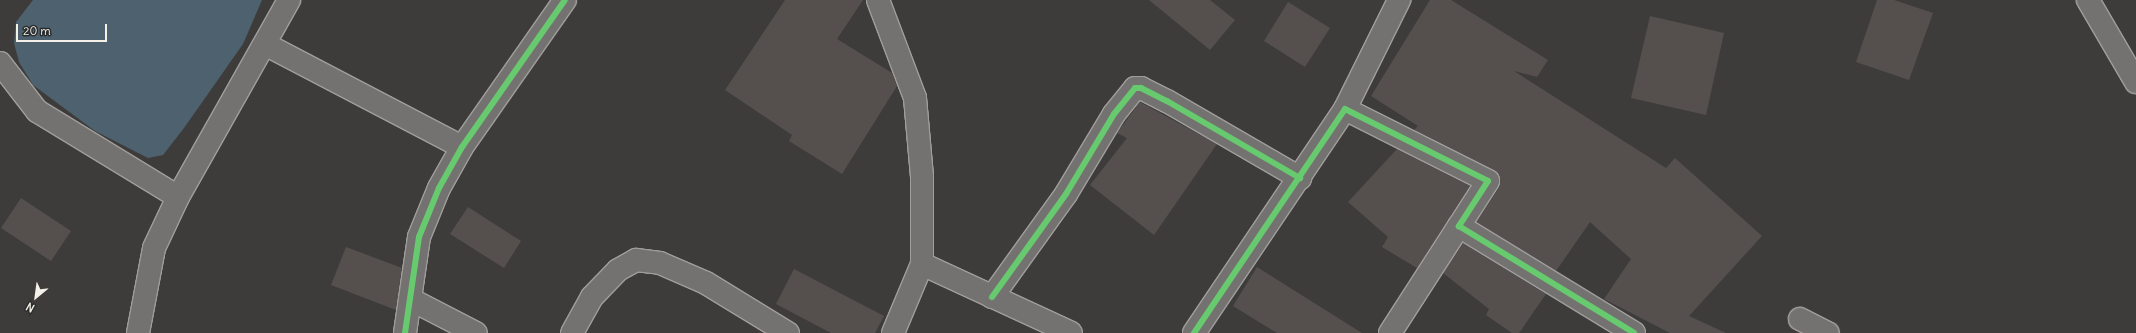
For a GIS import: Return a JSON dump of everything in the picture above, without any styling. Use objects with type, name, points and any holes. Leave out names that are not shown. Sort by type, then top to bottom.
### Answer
[{"type":"street","points":[[138,333],[154,248],[178,197],[289,0]]},
{"type":"street","points":[[405,333],[419,237],[439,188],[462,147],[565,0]]},
{"type":"street","points":[[878,0],[915,98],[922,177],[922,264],[893,333]]},
{"type":"street","points":[[1194,333],[1300,178],[1344,109],[1399,0]]},
{"type":"street","points":[[2088,0],[2136,82]]},
{"type":"street","points":[[265,44],[462,147]]},
{"type":"street","points":[[2,74],[37,111],[178,197]]},
{"type":"street","points":[[992,297],[1135,88],[1141,88],[1167,101],[1300,178]]},
{"type":"street","points":[[1344,109],[1488,180],[1390,333]]},
{"type":"street","points":[[1459,226],[1624,331]]},
{"type":"street","points":[[572,333],[592,297],[618,270],[636,260],[660,263],[706,283],[788,333]]},
{"type":"street","points":[[922,264],[1071,333]]},
{"type":"street","points":[[410,299],[476,333]]},
{"type":"street","points":[[1800,319],[1828,333]]},
{"type":"water","points":[[33,0],[262,0],[243,44],[184,128],[163,155],[148,158],[95,131],[33,85],[19,62],[14,43],[16,22]]},
{"type":"building","points":[[785,0],[863,0],[837,39],[892,73],[897,86],[842,174],[789,141],[792,135],[725,90]]},
{"type":"building","points":[[1149,0],[1210,0],[1235,20],[1210,50]]},
{"type":"building","points":[[1430,0],[1451,0],[1548,60],[1537,77],[1514,71],[1666,168],[1675,158],[1762,236],[1689,316],[1726,333],[1670,333],[1604,299],[1631,259],[1590,222],[1556,271],[1476,222],[1499,188],[1498,174],[1414,130],[1418,126],[1371,96]]},
{"type":"building","points":[[1877,0],[1894,0],[1933,13],[1909,80],[1856,62]]},
{"type":"building","points":[[1288,2],[1330,28],[1305,67],[1264,41]]},
{"type":"building","points":[[1650,16],[1724,33],[1706,115],[1631,98]]},
{"type":"building","points":[[1140,102],[1217,144],[1154,235],[1090,185],[1127,138],[1117,133]]},
{"type":"building","points":[[1397,149],[1470,186],[1417,268],[1382,247],[1388,237],[1348,202]]},
{"type":"building","points":[[21,198],[71,231],[51,261],[1,228]]},
{"type":"building","points":[[468,207],[521,241],[504,268],[450,234]]},
{"type":"building","points":[[1463,243],[1546,294],[1519,333],[1512,333],[1486,315],[1489,309],[1443,273]]},
{"type":"building","points":[[346,247],[402,268],[396,310],[331,285]]},
{"type":"building","points":[[1257,267],[1362,333],[1277,333],[1233,306]]},
{"type":"building","points":[[794,269],[884,316],[875,333],[831,333],[776,304]]},
{"type":"cycle path","points":[[405,333],[419,237],[439,188],[462,147],[565,0]]},
{"type":"cycle path","points":[[992,297],[1066,194],[1114,114],[1135,88],[1141,88],[1167,101],[1300,178]]},
{"type":"cycle path","points":[[1194,333],[1345,109],[1488,181],[1459,226],[1634,333]]}]
